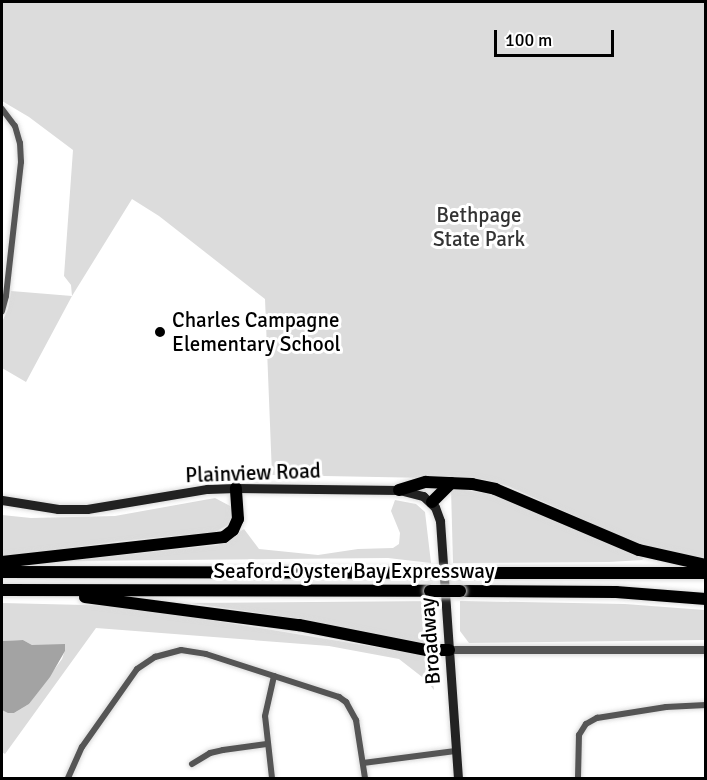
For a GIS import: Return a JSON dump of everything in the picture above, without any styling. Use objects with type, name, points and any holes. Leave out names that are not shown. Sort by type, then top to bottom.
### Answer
[{"type":"highway","points":[[399,490],[426,482],[472,484],[506,492],[639,550],[705,565]]},
{"type":"highway","points":[[432,502],[451,483]]},
{"type":"highway","points":[[2,562],[224,537],[233,530],[238,519],[236,488]]},
{"type":"highway","name":"Seaford-Oyster Bay Expressway","points":[[2,572],[705,573]]},
{"type":"highway","name":"Seaford-Oyster Bay Expressway","points":[[2,590],[616,592],[705,598]]},
{"type":"highway","points":[[27,590],[240,616],[427,650],[449,650]]},
{"type":"main road","name":"Plainview Road","points":[[2,500],[58,509],[87,509],[207,489],[236,488],[399,490],[418,493],[432,502]]},
{"type":"main road","name":"Broadway","points":[[432,502],[440,521],[458,778]]},
{"type":"street","points":[[2,109],[15,126],[20,143],[21,162],[5,273],[2,311]]},
{"type":"street","points":[[449,650],[705,650]]},
{"type":"street","points":[[68,778],[82,747],[137,669],[155,657],[168,652],[190,651],[332,694],[346,702],[356,720],[365,778]]},
{"type":"street","points":[[272,778],[265,716],[274,676]]},
{"type":"street","points":[[578,778],[579,735],[586,724],[597,718],[666,707],[705,705]]},
{"type":"street","points":[[192,764],[210,753],[267,744]]},
{"type":"street","points":[[363,763],[455,751]]},
{"type":"green space","name":"Bethpage State Park","points":[[2,2],[705,2],[705,558],[651,550],[508,486],[482,479],[272,475],[265,299],[159,216],[132,199],[72,296],[71,285],[64,276],[73,150],[29,117],[2,101]]},
{"type":"green space","points":[[11,291],[72,296],[26,382],[2,368],[2,322],[8,309]]},
{"type":"green space","points":[[451,488],[497,495],[644,558],[609,562],[453,563]]},
{"type":"green space","points":[[215,498],[232,507],[233,515],[228,525],[215,532],[121,541],[2,557],[2,515],[31,518],[115,516]]},
{"type":"green space","points":[[395,500],[416,504],[425,512],[431,563],[388,558],[65,561],[218,545],[244,529],[259,549],[318,555],[358,549],[393,548],[399,544],[400,533],[391,511]]},
{"type":"green space","points":[[436,601],[437,646],[300,619],[191,603]]},
{"type":"green space","points":[[460,601],[625,604],[705,610],[705,640],[469,643],[460,631]]},
{"type":"green space","points":[[2,603],[126,606],[429,656],[434,690],[426,680],[399,659],[329,646],[96,628],[5,754],[2,752],[2,710],[14,713],[29,704],[62,659],[65,645],[32,645],[23,640],[2,641]]},
{"type":"shaded area","points":[[23,640],[32,645],[65,644],[65,651],[50,677],[29,704],[14,713],[8,713],[2,710],[2,641]]},
{"type":"place","name":"Charles Campagne Elementary School","points":[[160,332]]}]
